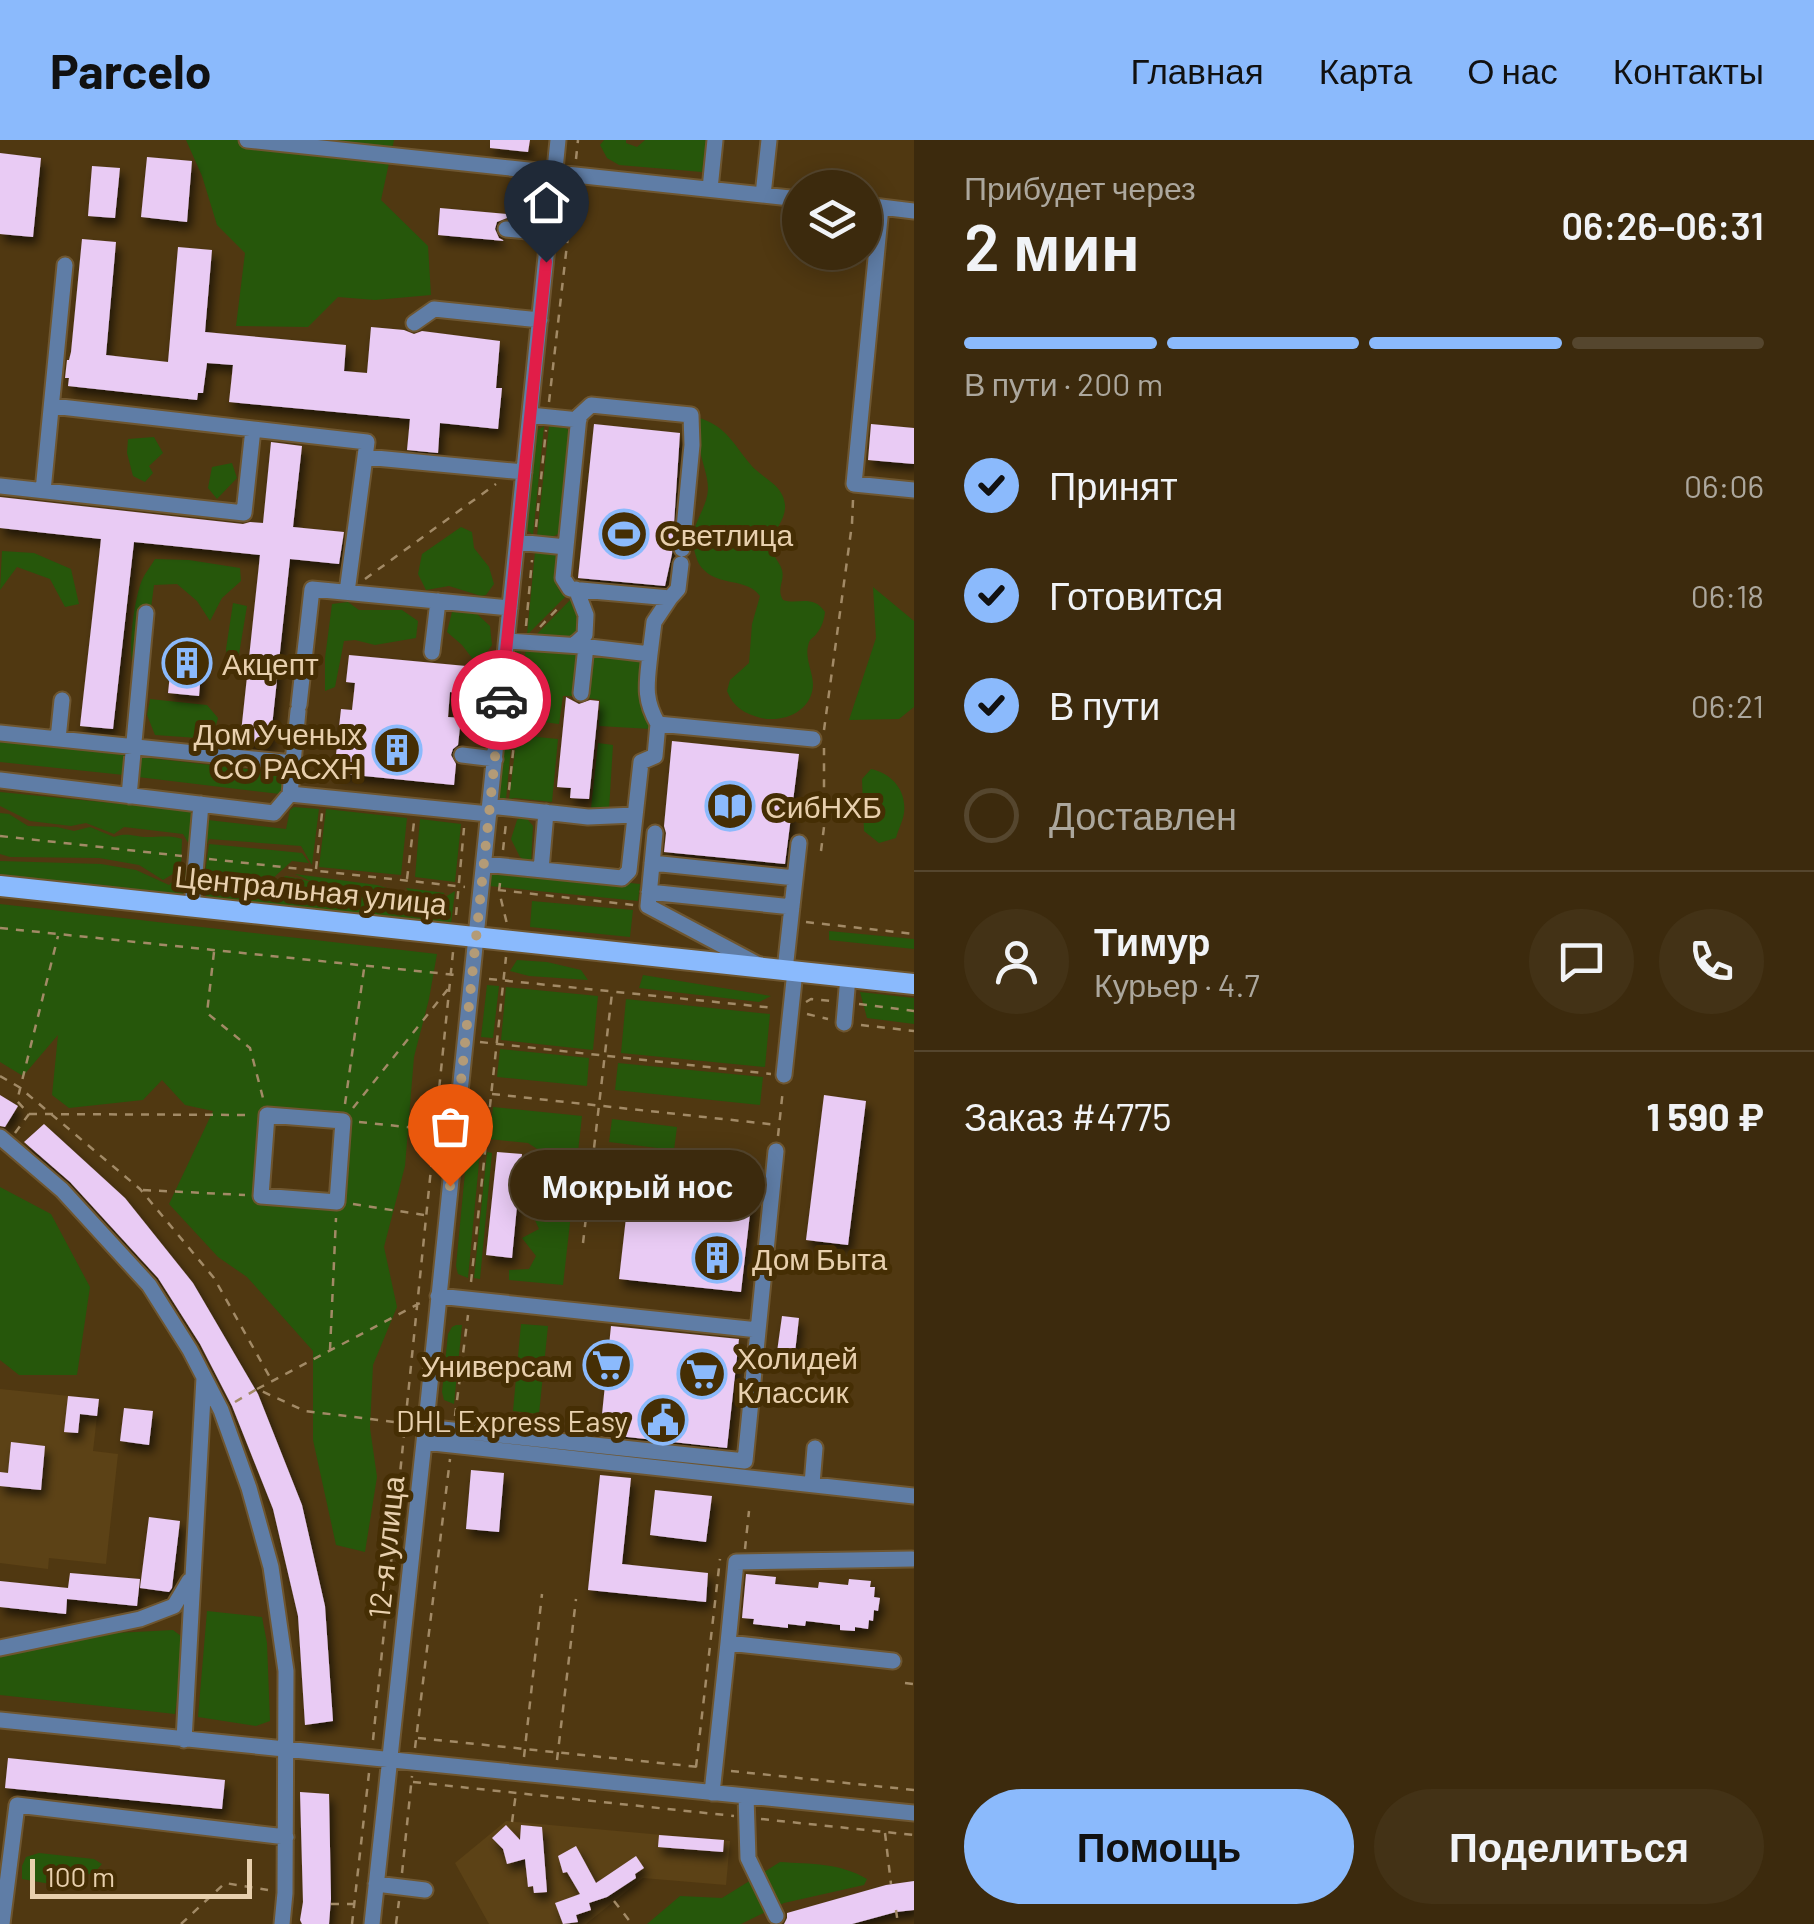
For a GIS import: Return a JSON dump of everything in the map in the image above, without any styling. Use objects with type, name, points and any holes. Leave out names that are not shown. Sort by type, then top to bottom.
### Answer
[{"type":"main road","name":"Центральная улица","points":[[0,886],[914,984]]},
{"type":"street","points":[[247,140],[782,197]]},
{"type":"street","name":"12-я улица","points":[[372,1924],[510,608],[526,544],[519,472],[538,416],[540,320],[558,140]]},
{"type":"street","points":[[710,189],[716,140]]},
{"type":"street","points":[[763,195],[768,140]]},
{"type":"street","points":[[882,207],[914,210]]},
{"type":"street","points":[[506,229],[549,233]]},
{"type":"street","points":[[44,491],[65,265]]},
{"type":"street","points":[[869,270],[854,484],[914,490]]},
{"type":"street","points":[[414,323],[434,309],[540,320]]},
{"type":"street","points":[[484,864],[622,878],[628,871],[640,762],[654,756],[658,724],[648,706],[654,622],[678,589],[692,445],[691,416],[591,405],[579,416],[583,428],[572,539],[563,578],[570,589],[670,598]]},
{"type":"street","points":[[52,406],[367,442],[348,592]]},
{"type":"street","points":[[538,416],[583,428]]},
{"type":"street","points":[[0,486],[244,513],[253,429]]},
{"type":"street","points":[[365,457],[519,472]]},
{"type":"street","points":[[526,544],[572,539]]},
{"type":"street","points":[[0,780],[274,813],[290,794],[312,588],[510,608]]},
{"type":"street","points":[[576,589],[586,616],[580,646],[581,693]]},
{"type":"street","points":[[432,652],[438,601]]},
{"type":"street","points":[[129,796],[146,613]]},
{"type":"street","points":[[507,641],[650,654]]},
{"type":"street","points":[[58,739],[62,700]]},
{"type":"street","points":[[658,724],[813,739]]},
{"type":"street","points":[[0,733],[293,764]]},
{"type":"street","points":[[462,756],[494,758]]},
{"type":"street","points":[[290,794],[466,812],[508,808],[588,816],[635,815]]},
{"type":"street","points":[[192,907],[202,804]]},
{"type":"street","points":[[541,870],[546,812]]},
{"type":"street","points":[[648,899],[655,834]]},
{"type":"street","points":[[784,1075],[792,1011],[782,970],[799,844]]},
{"type":"street","points":[[652,863],[796,878]]},
{"type":"street","points":[[648,899],[792,914]]},
{"type":"street","points":[[648,899],[782,970]]},
{"type":"street","points":[[844,1023],[848,977]]},
{"type":"street","points":[[267,1115],[343,1120],[337,1202],[261,1196],[267,1115]]},
{"type":"street","points":[[4,1143],[62,1190],[149,1285],[190,1350],[220,1410],[250,1488],[271,1567],[286,1672],[282,1924]]},
{"type":"street","points":[[424,1434],[746,1461],[776,1151]]},
{"type":"street","points":[[579,1311],[581,1290]]},
{"type":"street","points":[[438,1296],[758,1330]]},
{"type":"street","points":[[184,1740],[204,1378]]},
{"type":"street","points":[[453,1437],[914,1496]]},
{"type":"street","points":[[812,1484],[815,1448]]},
{"type":"street","points":[[712,1792],[736,1562],[912,1558]]},
{"type":"street","points":[[0,1648],[140,1619],[174,1606],[191,1578]]},
{"type":"street","points":[[728,1643],[893,1661]]},
{"type":"street","points":[[0,1720],[914,1813]]},
{"type":"street","points":[[746,1796],[748,1858],[776,1916]]},
{"type":"street","points":[[2,1924],[18,1805],[286,1837]]},
{"type":"street","points":[[728,1859],[748,1858]]},
{"type":"street","points":[[376,1884],[426,1890]]},
{"type":"path","points":[[396,1924],[504,980],[508,929],[499,890],[524,642],[526,544],[538,416],[578,140]]},
{"type":"path","points":[[348,592],[519,472]]},
{"type":"path","points":[[822,851],[823,738],[854,484]]},
{"type":"path","points":[[524,642],[576,589]]},
{"type":"path","points":[[316,871],[323,798]]},
{"type":"path","points":[[407,880],[415,807]]},
{"type":"path","points":[[352,1924],[466,812]]},
{"type":"path","points":[[0,836],[481,888]]},
{"type":"path","points":[[499,890],[648,899]]},
{"type":"path","points":[[792,914],[914,934]]},
{"type":"path","points":[[0,928],[792,1011]]},
{"type":"path","points":[[30,1114],[17,1101],[19,1088],[58,934]]},
{"type":"path","points":[[4,1143],[30,1114],[267,1115],[250,1048],[207,1013],[214,950]]},
{"type":"path","points":[[343,1120],[365,966]]},
{"type":"path","points":[[343,1120],[449,988]]},
{"type":"path","points":[[583,1243],[612,992]]},
{"type":"path","points":[[444,1038],[784,1075],[776,1151]]},
{"type":"path","points":[[0,1076],[140,1190],[214,1278],[272,1381]]},
{"type":"path","points":[[491,1094],[779,1125]]},
{"type":"path","points":[[343,1120],[434,1130]]},
{"type":"path","points":[[140,1190],[261,1196]]},
{"type":"path","points":[[330,1350],[337,1202],[426,1215]]},
{"type":"path","points":[[220,1410],[417,1303],[438,1296]]},
{"type":"path","points":[[258,1389],[304,1410],[405,1423]]},
{"type":"path","points":[[744,1551],[749,1510]]},
{"type":"path","points":[[696,1767],[719,1560],[732,1556]]},
{"type":"path","points":[[522,1773],[542,1594]]},
{"type":"path","points":[[556,1776],[576,1599]]},
{"type":"path","points":[[905,1683],[914,1684]]},
{"type":"path","points":[[416,1738],[914,1790]]},
{"type":"path","points":[[411,1782],[914,1835]]},
{"type":"path","points":[[512,1822],[516,1793]]},
{"type":"path","points":[[885,1832],[891,1884]]},
{"type":"path","points":[[181,1924],[225,1883],[285,1893]]},
{"type":"path","points":[[614,1901],[632,1924]]},
{"type":"path","points":[[331,1904],[354,1904]]},
{"type":"path","points":[[896,1910],[898,1924]]},
{"type":"shaded area","points":[[0,1389],[99,1399],[93,1451],[118,1454],[106,1564],[49,1558],[48,1569],[0,1563]]},
{"type":"shaded area","points":[[506,1821],[730,1841],[726,1885],[643,1878],[586,1924],[489,1924],[455,1863]]},
{"type":"green space","points":[[186,140],[394,140],[381,200],[428,246],[431,295],[375,300],[338,297],[308,327],[236,326],[245,253],[217,225]]},
{"type":"green space","points":[[604,140],[626,140],[637,147],[645,140],[706,140],[702,172],[619,165],[607,158],[600,145]]},
{"type":"green space","points":[[700,418],[724,432],[783,498],[784,515],[771,546],[782,570],[783,600],[815,603],[825,612],[808,646],[811,694],[802,708],[787,717],[770,719],[750,714],[736,706],[727,691],[730,680],[749,663],[752,624],[760,596],[748,587],[710,575],[696,558],[694,533],[708,489],[700,450]]},
{"type":"green space","points":[[544,426],[533,535],[526,529],[536,431]]},
{"type":"green space","points":[[549,426],[566,428],[571,433],[560,533],[552,537],[537,536]]},
{"type":"green space","points":[[154,437],[163,453],[149,466],[153,473],[145,482],[133,476],[128,439]]},
{"type":"green space","points":[[232,463],[237,478],[217,499],[208,488],[212,467]]},
{"type":"green space","points":[[461,527],[472,532],[474,548],[489,567],[494,584],[486,595],[449,586],[426,590],[418,574],[422,554]]},
{"type":"green space","points":[[2,551],[34,553],[71,569],[79,604],[65,607],[50,579],[17,567],[0,590]]},
{"type":"green space","points":[[535,552],[553,553],[558,558],[556,584],[561,593],[568,594],[527,635]]},
{"type":"green space","points":[[155,559],[240,568],[241,581],[222,598],[210,621],[197,601],[177,584],[154,585],[144,663],[134,670],[131,639],[136,600]]},
{"type":"green space","points":[[873,587],[914,621],[914,707],[899,719],[849,720],[876,638]]},
{"type":"green space","points":[[572,598],[582,622],[580,629],[568,636],[535,636]]},
{"type":"green space","points":[[348,602],[359,610],[402,610],[418,621],[416,638],[375,645],[344,641],[335,687],[325,691],[332,604]]},
{"type":"green space","points":[[233,603],[247,606],[236,672],[227,667],[226,649]]},
{"type":"green space","points":[[452,612],[476,613],[490,626],[492,645],[481,660],[472,658],[447,632]]},
{"type":"green space","points":[[521,645],[506,799],[497,798],[512,653]]},
{"type":"green space","points":[[526,645],[574,650],[577,655],[573,696],[563,696],[559,724],[519,719]]},
{"type":"green space","points":[[595,653],[639,659],[642,703],[651,729],[599,726],[600,700],[587,698]]},
{"type":"green space","points":[[150,699],[207,705],[218,718],[212,739],[155,735],[147,715]]},
{"type":"green space","points":[[517,735],[558,739],[552,802],[509,799]]},
{"type":"green space","points":[[0,742],[124,755],[124,775],[0,762]]},
{"type":"green space","points":[[598,743],[613,745],[609,810],[591,808]]},
{"type":"green space","points":[[140,757],[283,773],[283,792],[138,777]]},
{"type":"green space","points":[[871,769],[896,784],[904,805],[896,838],[879,843],[864,831],[862,779]]},
{"type":"green space","points":[[0,792],[191,812],[193,851],[183,834],[124,827],[114,834],[86,823],[71,826],[30,821],[0,806]]},
{"type":"green space","points":[[294,807],[319,809],[312,865],[301,846],[209,839],[203,855],[208,820],[286,829]]},
{"type":"green space","points":[[326,809],[407,818],[401,875],[319,867]]},
{"type":"green space","points":[[0,813],[28,826],[74,831],[90,827],[114,837],[182,839],[181,869],[163,880],[139,865],[99,858],[0,854]]},
{"type":"green space","points":[[524,815],[533,826],[531,865],[520,857],[511,839],[517,820]]},
{"type":"green space","points":[[420,819],[461,824],[455,882],[415,877]]},
{"type":"green space","points":[[209,844],[302,853],[309,863],[292,861],[272,879],[205,873]]},
{"type":"green space","points":[[0,861],[101,864],[136,870],[169,885],[191,864],[186,892],[178,896],[0,877]]},
{"type":"green space","points":[[490,869],[640,884],[638,901],[489,886]]},
{"type":"green space","points":[[295,874],[390,889],[377,905],[396,890],[412,896],[406,888],[445,893],[434,899],[422,899],[434,904],[455,891],[451,924],[208,899],[201,889],[202,875],[263,885],[286,876],[313,882]]},
{"type":"green space","points":[[532,901],[633,910],[630,937],[530,927]]},
{"type":"green space","points":[[0,904],[437,954],[414,1057],[405,1166],[384,1247],[397,1307],[373,1365],[370,1428],[377,1477],[365,1552],[336,1545],[313,1440],[313,1351],[247,1277],[218,1257],[169,1204],[213,1111],[185,1105],[162,1080],[143,1100],[69,1108],[52,1095],[58,1035],[23,1076],[0,1062]],"holes":[[[268,1115],[343,1121],[337,1201],[261,1196]]]},
{"type":"green space","points":[[829,931],[914,939],[914,949],[829,940]]},
{"type":"green space","points":[[517,960],[581,970],[588,980],[510,971]]},
{"type":"green space","points":[[643,975],[771,996],[759,1002],[639,988]]},
{"type":"green space","points":[[487,985],[499,986],[493,1038],[481,1037]]},
{"type":"green space","points":[[506,987],[598,996],[593,1050],[501,1040]]},
{"type":"green space","points":[[860,992],[914,998],[914,1024],[867,1018]]},
{"type":"green space","points":[[626,999],[770,1014],[765,1067],[621,1053]]},
{"type":"green space","points":[[500,1049],[589,1058],[587,1086],[497,1077]]},
{"type":"green space","points":[[618,1063],[763,1077],[760,1105],[615,1090]]},
{"type":"green space","points":[[493,1107],[582,1116],[563,1285],[509,1280],[509,1270],[529,1269],[536,1256],[522,1238],[539,1229],[530,1209],[543,1191],[545,1154],[528,1143],[489,1139]]},
{"type":"green space","points":[[612,1119],[677,1127],[674,1150],[609,1142]]},
{"type":"green space","points":[[530,1151],[537,1153],[543,1173],[538,1191],[529,1203],[525,1184]]},
{"type":"green space","points":[[480,1152],[468,1278],[458,1274],[456,1266],[466,1162],[470,1155]]},
{"type":"green space","points":[[487,1152],[492,1153],[480,1279],[474,1278]]},
{"type":"green space","points":[[0,1187],[51,1214],[90,1287],[77,1375],[19,1375],[0,1360]]},
{"type":"green space","points":[[521,1324],[548,1326],[539,1414],[513,1411]]},
{"type":"green space","points":[[456,1325],[462,1325],[454,1404],[444,1400],[442,1392],[448,1334]]},
{"type":"green space","points":[[207,1611],[262,1617],[270,1721],[256,1726],[198,1717]]},
{"type":"green space","points":[[173,1630],[185,1639],[175,1714],[0,1695],[0,1649],[96,1634]]},
{"type":"green space","points":[[39,1853],[94,1859],[102,1864],[95,1872],[56,1885],[22,1879],[26,1857]]},
{"type":"green space","points":[[780,1862],[836,1867],[867,1879],[864,1885],[784,1903],[741,1924],[647,1924],[680,1896],[722,1898]]},
{"type":"building","points":[[490,140],[530,140],[528,152],[490,148]]},
{"type":"building","points":[[0,153],[41,158],[33,237],[0,234]]},
{"type":"building","points":[[147,157],[192,161],[187,222],[141,217]]},
{"type":"building","points":[[92,166],[120,168],[115,218],[88,216]]},
{"type":"building","points":[[440,208],[507,214],[495,229],[505,241],[438,235]]},
{"type":"building","points":[[82,239],[116,242],[106,355],[168,362],[178,247],[212,250],[205,332],[346,345],[344,371],[367,373],[371,327],[500,341],[496,388],[502,388],[498,429],[440,423],[438,453],[407,450],[410,419],[229,402],[233,365],[207,363],[203,393],[198,393],[197,400],[68,386],[69,378],[65,378]]},
{"type":"building","points":[[594,424],[680,433],[672,554],[665,586],[578,578]]},
{"type":"building","points":[[871,424],[914,428],[914,464],[868,460]]},
{"type":"building","points":[[271,442],[302,446],[293,527],[344,532],[339,564],[290,559],[270,745],[240,742],[260,555],[134,542],[113,729],[80,726],[101,539],[0,528],[0,497],[263,523]]},
{"type":"building","name":"Акцепт","points":[[173,646],[203,649],[199,696],[168,693]]},
{"type":"building","points":[[349,655],[466,666],[463,694],[450,692],[448,717],[461,718],[458,745],[451,755],[456,764],[454,785],[334,773],[341,709],[352,710],[355,683],[346,682]]},
{"type":"building","points":[[566,697],[579,704],[599,701],[589,799],[570,798],[571,788],[557,787]]},
{"type":"building","name":"СибНХБ","points":[[672,741],[799,754],[785,864],[664,852]]},
{"type":"building","points":[[0,1095],[18,1106],[5,1127],[0,1126]]},
{"type":"building","points":[[824,1095],[866,1101],[848,1245],[806,1240]]},
{"type":"building","points":[[44,1124],[125,1198],[193,1283],[258,1394],[302,1505],[325,1606],[333,1721],[305,1725],[298,1616],[273,1509],[232,1406],[200,1344],[158,1278],[70,1182],[24,1142]]},
{"type":"building","points":[[497,1152],[522,1154],[512,1258],[486,1255]]},
{"type":"building","points":[[633,1156],[755,1170],[741,1292],[619,1279]]},
{"type":"building","points":[[782,1316],[799,1318],[794,1361],[776,1359]]},
{"type":"building","points":[[611,1326],[739,1339],[727,1448],[600,1434]]},
{"type":"building","points":[[68,1396],[99,1399],[97,1416],[80,1414],[78,1433],[64,1432]]},
{"type":"building","points":[[124,1408],[153,1411],[149,1445],[120,1441]]},
{"type":"building","points":[[11,1442],[45,1446],[41,1490],[0,1486],[0,1472],[8,1473]]},
{"type":"building","points":[[471,1470],[504,1473],[499,1532],[466,1529]]},
{"type":"building","points":[[600,1475],[631,1478],[622,1564],[708,1573],[706,1602],[588,1590]]},
{"type":"building","points":[[655,1490],[712,1496],[706,1542],[650,1535]]},
{"type":"building","points":[[149,1517],[180,1521],[169,1592],[140,1588]]},
{"type":"building","points":[[70,1573],[140,1579],[137,1606],[67,1599],[66,1614],[0,1607],[0,1581],[68,1588]]},
{"type":"building","points":[[746,1574],[776,1577],[775,1584],[818,1588],[819,1582],[848,1585],[849,1579],[871,1581],[874,1597],[880,1598],[878,1611],[874,1610],[868,1629],[855,1627],[855,1631],[806,1621],[805,1626],[788,1624],[788,1628],[753,1624],[754,1619],[742,1618]]},
{"type":"building","points":[[8,1758],[225,1780],[222,1809],[5,1788]]},
{"type":"building","points":[[300,1792],[329,1794],[329,1924],[302,1924],[300,1920]]},
{"type":"building","points":[[506,1825],[520,1840],[521,1825],[542,1827],[547,1892],[534,1893],[533,1886],[528,1887],[525,1859],[507,1864],[503,1849],[492,1838]]},
{"type":"building","points":[[659,1835],[724,1840],[723,1852],[658,1847]]},
{"type":"building","points":[[576,1846],[596,1883],[636,1856],[644,1868],[607,1897],[589,1903],[591,1910],[576,1915],[578,1922],[563,1924],[555,1903],[580,1894],[567,1872],[563,1873],[558,1856]]},
{"type":"building","points":[[914,1881],[914,1910],[852,1924],[784,1924],[787,1913]]},
{"type":"way so far","points":[[450,1186],[501,700]]},
{"type":"place","name":"Светлица","points":[[624,534]]},
{"type":"place","name":"Акцепт","points":[[187,663]]},
{"type":"place","name":"Дом Ученых СО РАСХН","points":[[397,750]]},
{"type":"place","name":"СибНХБ","points":[[730,806]]},
{"type":"place","name":"Мокрый нос","points":[[450,1186]]},
{"type":"place","name":"Дом Быта","points":[[717,1258]]},
{"type":"place","name":"Универсам","points":[[608,1365]]},
{"type":"place","name":"Холидей Классик","points":[[702,1374]]},
{"type":"place","name":"DHL Express Easy","points":[[663,1420]]},
{"type":"route","points":[[501,700],[546,262]]}]
